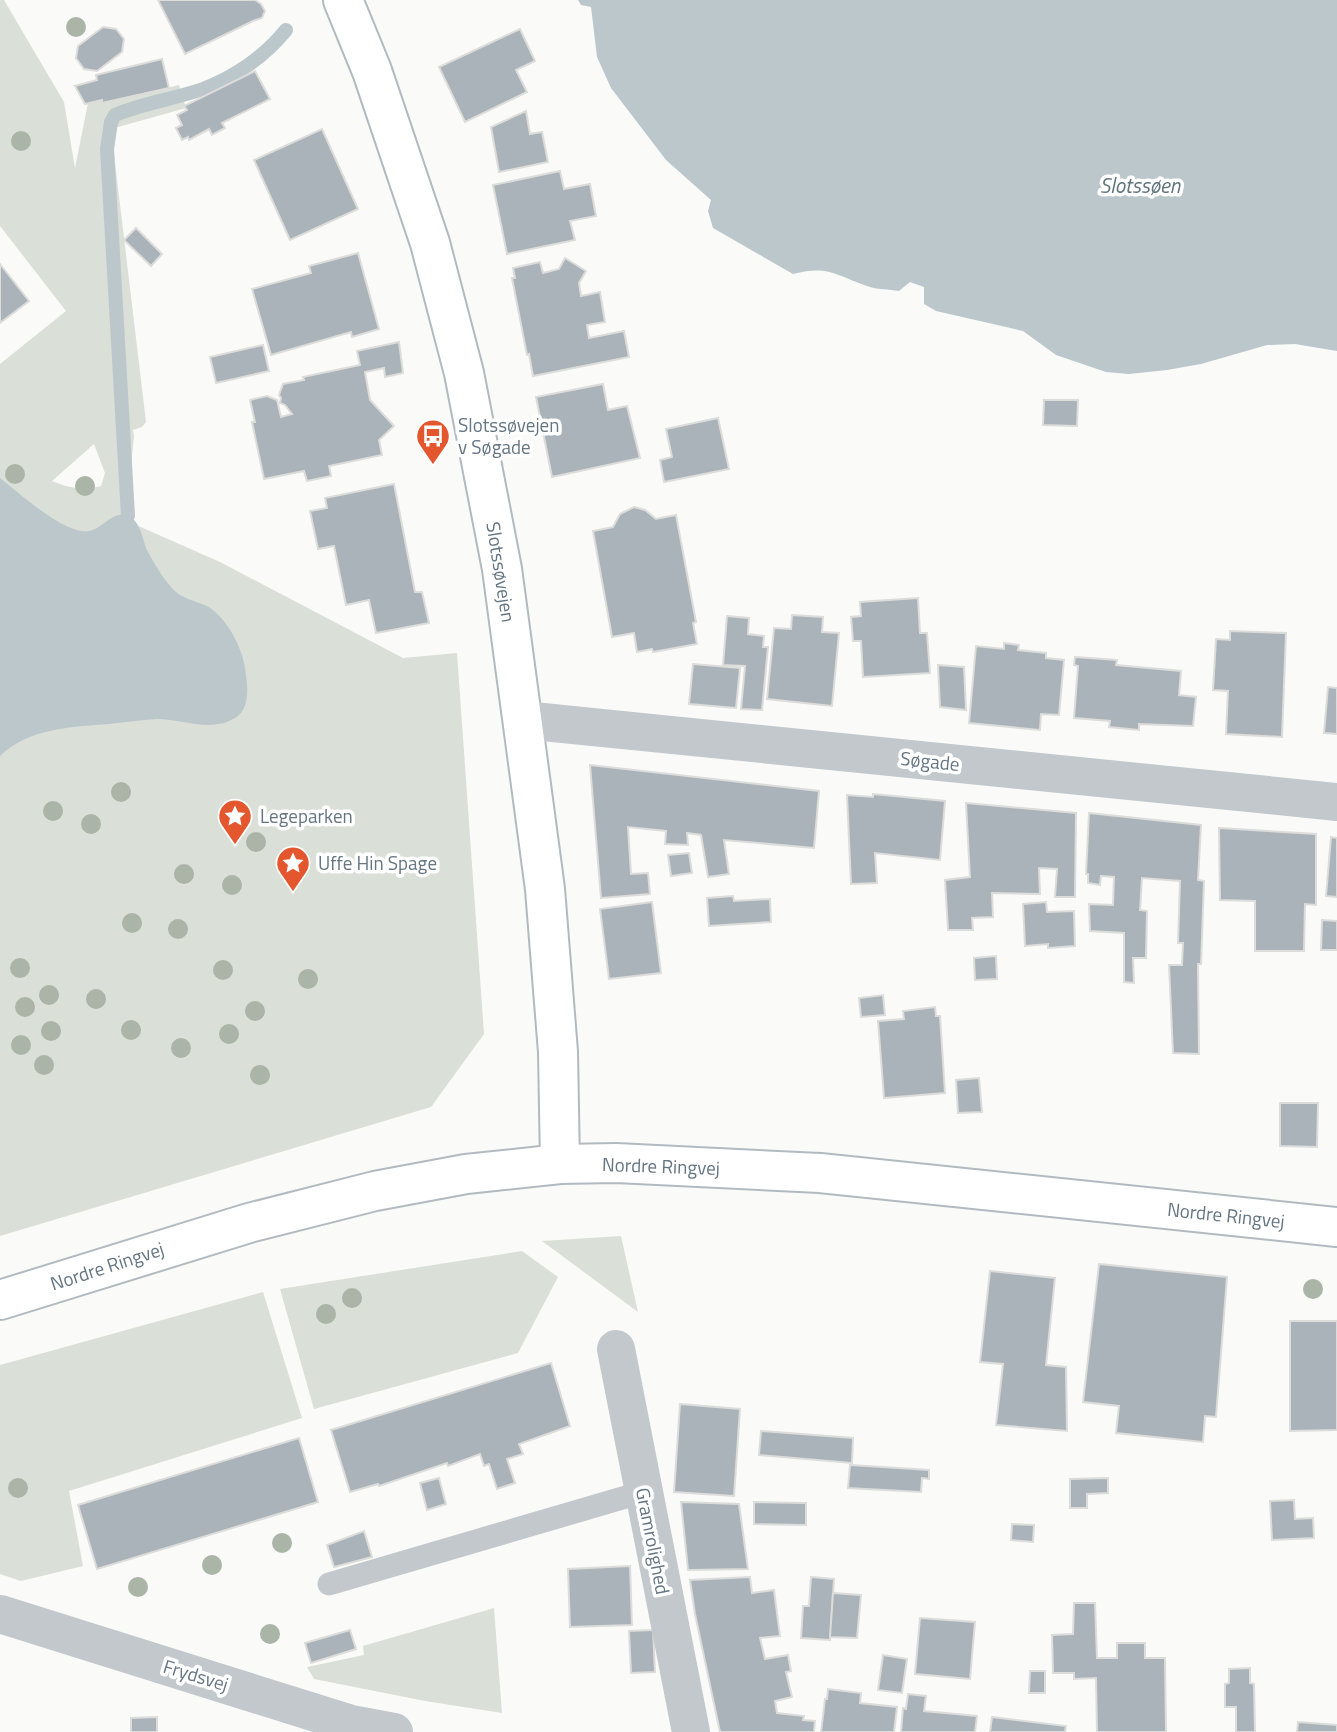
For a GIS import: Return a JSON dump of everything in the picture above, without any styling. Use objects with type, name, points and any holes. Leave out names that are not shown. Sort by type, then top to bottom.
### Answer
[{"type":"main road","name":"Slotssøvejen","points":[[342,0],[372,71],[430,243],[464,373],[502,569],[545,889],[558,1052],[560,1164]]},
{"type":"main road","name":"Nordre Ringvej","points":[[0,1300],[237,1226],[375,1191],[466,1174],[560,1164],[616,1163],[820,1173],[1337,1227]]},
{"type":"street","name":"Søgade","points":[[523,720],[1337,802]]},
{"type":"street","name":"Gramrolighed","points":[[616,1349],[691,1732]]},
{"type":"street","name":"Frydsvej","points":[[0,1614],[351,1724],[394,1732]]},
{"type":"lane","points":[[329,1584],[643,1492]]},
{"type":"shaded area","name":"Legeparken","points":[[0,0],[4,0],[64,102],[75,168],[88,103],[102,100],[103,103],[179,85],[186,108],[111,129],[146,422],[142,427],[133,430],[126,516],[118,517],[220,562],[403,658],[457,653],[484,1034],[431,1107],[0,1236],[0,364],[66,311],[0,226]],"holes":[[[94,444],[105,473],[101,486],[94,488],[76,488],[52,481]]]},
{"type":"shaded area","points":[[621,1236],[638,1312],[542,1241]]},
{"type":"shaded area","points":[[522,1251],[558,1277],[518,1353],[314,1409],[280,1289]]},
{"type":"shaded area","points":[[263,1292],[302,1418],[69,1491],[83,1566],[21,1581],[0,1574],[0,1365]]},
{"type":"shaded area","points":[[494,1608],[502,1713],[314,1679],[307,1667],[364,1655],[363,1646]]},
{"type":"water","name":"Slotssøen","points":[[578,0],[1337,0],[1337,351],[1295,344],[1267,345],[1201,364],[1167,370],[1129,374],[1106,372],[1056,355],[1023,331],[936,311],[924,304],[924,287],[910,282],[899,291],[871,287],[823,271],[793,274],[713,228],[708,211],[711,200],[666,160],[611,88],[597,57],[591,7],[581,5]]},
{"type":"water","points":[[0,478],[43,512],[80,531],[95,529],[118,515],[133,519],[151,557],[171,587],[180,595],[213,610],[235,640],[243,657],[247,687],[245,705],[240,714],[226,722],[207,725],[157,719],[66,728],[37,734],[11,747],[0,756]]},
{"type":"building","points":[[158,0],[255,0],[265,11],[262,18],[185,54]]},
{"type":"building","points":[[103,27],[116,29],[124,39],[122,52],[97,71],[84,69],[76,58],[78,46]]},
{"type":"building","points":[[520,29],[535,61],[516,70],[527,92],[465,122],[439,67]]},
{"type":"building","points":[[162,59],[169,88],[102,103],[102,100],[85,104],[75,86],[97,80],[96,75]]},
{"type":"building","points":[[255,71],[270,99],[222,123],[225,128],[212,135],[209,129],[189,140],[188,137],[182,140],[176,128],[182,125],[177,115],[187,110],[184,106]]},
{"type":"building","points":[[526,111],[530,134],[542,132],[548,162],[499,172],[491,127]]},
{"type":"building","points":[[322,129],[358,209],[290,240],[254,160]]},
{"type":"building","points":[[560,171],[564,189],[590,184],[596,216],[570,221],[575,240],[507,254],[493,185]]},
{"type":"building","points":[[136,228],[162,254],[151,266],[124,240]]},
{"type":"building","points":[[358,253],[379,329],[352,337],[351,332],[271,355],[252,289],[311,273],[309,266]]},
{"type":"building","points":[[565,258],[586,271],[579,283],[581,296],[600,292],[605,322],[587,325],[589,338],[624,331],[629,357],[533,376],[512,278],[515,278],[513,268],[540,262],[543,273],[559,269]]},
{"type":"building","points":[[0,264],[29,301],[0,323]]},
{"type":"building","points":[[399,342],[403,373],[385,377],[384,368],[365,372],[370,400],[394,426],[379,440],[382,455],[329,466],[331,476],[307,481],[304,471],[264,479],[250,400],[267,396],[277,400],[281,417],[292,414],[280,403],[279,395],[283,384],[360,365],[357,351]]},
{"type":"building","points":[[263,345],[269,371],[216,383],[210,357]]},
{"type":"building","points":[[603,384],[608,410],[627,406],[640,458],[552,477],[536,397]]},
{"type":"building","points":[[1044,400],[1078,400],[1077,426],[1043,425]]},
{"type":"building","points":[[718,418],[729,469],[664,482],[660,460],[672,457],[666,429]]},
{"type":"building","points":[[394,484],[415,592],[422,592],[429,623],[376,633],[369,600],[346,605],[334,546],[318,549],[310,511],[327,508],[325,498]]},
{"type":"building","points":[[634,507],[645,510],[656,519],[676,515],[696,622],[693,623],[697,644],[653,652],[652,649],[637,652],[634,633],[612,637],[593,531],[613,527],[620,514]]},
{"type":"building","points":[[918,598],[920,633],[927,633],[930,673],[863,677],[861,641],[853,641],[851,617],[861,616],[860,602]]},
{"type":"building","points":[[792,615],[823,617],[822,632],[839,633],[832,706],[767,699],[774,628],[791,629]]},
{"type":"building","points":[[727,616],[749,618],[748,634],[764,636],[763,647],[768,647],[762,710],[741,709],[745,666],[723,665]]},
{"type":"building","points":[[1230,631],[1286,633],[1282,737],[1226,734],[1228,691],[1213,690],[1216,639],[1230,640]]},
{"type":"building","points":[[1004,643],[1019,645],[1018,650],[1046,653],[1046,658],[1064,660],[1059,715],[1041,714],[1040,730],[969,723],[976,646],[1004,649]]},
{"type":"building","points":[[1075,657],[1117,660],[1116,665],[1181,671],[1179,695],[1196,697],[1193,726],[1139,724],[1139,730],[1109,727],[1110,721],[1074,718],[1078,666],[1074,665]]},
{"type":"building","points":[[693,664],[740,668],[736,708],[689,704]]},
{"type":"building","points":[[938,665],[964,667],[966,710],[940,707]]},
{"type":"building","points":[[1328,687],[1337,688],[1337,734],[1324,733]]},
{"type":"building","points":[[590,765],[819,791],[814,848],[724,840],[729,874],[708,877],[701,835],[687,833],[688,845],[665,844],[666,831],[628,827],[631,874],[648,873],[650,894],[601,898]]},
{"type":"building","points":[[873,794],[945,801],[940,860],[875,853],[877,883],[851,884],[847,795],[873,797]]},
{"type":"building","points":[[966,803],[1076,813],[1075,897],[1055,897],[1057,869],[1039,868],[1040,894],[992,893],[993,917],[972,918],[973,930],[948,930],[945,880],[970,877]]},
{"type":"building","points":[[1089,813],[1201,825],[1198,880],[1204,881],[1201,964],[1198,964],[1199,1054],[1173,1053],[1169,965],[1182,965],[1183,943],[1178,943],[1180,881],[1142,878],[1140,910],[1147,911],[1146,958],[1133,958],[1134,983],[1124,982],[1124,933],[1090,931],[1089,904],[1113,905],[1114,877],[1101,876],[1100,885],[1088,883],[1086,874]]},
{"type":"building","points":[[1219,828],[1316,834],[1316,905],[1305,904],[1304,951],[1255,951],[1255,901],[1220,900]]},
{"type":"building","points":[[1331,837],[1337,838],[1337,897],[1326,896]]},
{"type":"building","points":[[689,853],[692,873],[671,876],[668,855]]},
{"type":"building","points":[[733,896],[734,901],[770,899],[771,922],[709,926],[707,898]]},
{"type":"building","points":[[652,902],[661,973],[609,979],[600,909]]},
{"type":"building","points":[[1046,902],[1047,912],[1074,911],[1075,946],[1025,946],[1023,904]]},
{"type":"building","points":[[1322,920],[1337,921],[1337,950],[1321,950]]},
{"type":"building","points":[[996,956],[997,979],[975,980],[974,958]]},
{"type":"building","points":[[883,995],[885,1015],[861,1017],[859,998]]},
{"type":"building","points":[[935,1007],[936,1016],[940,1016],[945,1093],[884,1098],[878,1021],[904,1019],[903,1011]]},
{"type":"building","points":[[979,1078],[982,1112],[958,1113],[956,1080]]},
{"type":"building","points":[[1280,1103],[1318,1103],[1317,1147],[1280,1146]]},
{"type":"building","points":[[1099,1264],[1227,1277],[1216,1417],[1205,1416],[1203,1442],[1116,1433],[1119,1406],[1083,1402]]},
{"type":"building","points":[[990,1271],[1055,1278],[1046,1365],[1066,1367],[1067,1431],[996,1425],[1003,1364],[980,1362]]},
{"type":"building","points":[[1290,1321],[1337,1321],[1337,1430],[1290,1431]]},
{"type":"building","points":[[551,1363],[570,1426],[519,1444],[523,1454],[507,1459],[515,1483],[497,1489],[489,1464],[484,1466],[480,1454],[448,1466],[447,1463],[379,1486],[378,1484],[350,1492],[331,1430]]},
{"type":"building","points":[[680,1404],[740,1409],[734,1496],[674,1492]]},
{"type":"building","points":[[761,1431],[853,1438],[852,1463],[759,1455]]},
{"type":"building","points":[[299,1438],[318,1502],[97,1569],[78,1505]]},
{"type":"building","points":[[850,1465],[929,1470],[929,1479],[922,1478],[921,1492],[848,1488]]},
{"type":"building","points":[[439,1478],[446,1504],[427,1510],[420,1483]]},
{"type":"building","points":[[1108,1478],[1108,1493],[1087,1494],[1087,1508],[1070,1508],[1070,1479]]},
{"type":"building","points":[[1294,1500],[1295,1519],[1313,1518],[1314,1538],[1272,1540],[1270,1501]]},
{"type":"building","points":[[681,1502],[739,1504],[748,1569],[688,1570]]},
{"type":"building","points":[[754,1502],[806,1503],[806,1525],[754,1524]]},
{"type":"building","points":[[1012,1524],[1034,1525],[1033,1542],[1011,1540]]},
{"type":"building","points":[[364,1531],[372,1557],[334,1567],[327,1545]]},
{"type":"building","points":[[630,1566],[632,1625],[570,1627],[568,1569]]},
{"type":"building","points":[[750,1577],[752,1593],[774,1590],[780,1636],[760,1638],[765,1659],[788,1655],[791,1671],[786,1672],[792,1697],[775,1701],[777,1713],[804,1716],[803,1720],[815,1721],[814,1732],[720,1732],[690,1580]]},
{"type":"building","points":[[811,1577],[834,1579],[830,1640],[801,1638],[803,1606],[809,1606]]},
{"type":"building","points":[[833,1593],[861,1595],[857,1638],[830,1637]]},
{"type":"building","points":[[1074,1603],[1095,1603],[1097,1658],[1117,1658],[1117,1643],[1145,1643],[1145,1658],[1165,1658],[1166,1732],[1097,1732],[1096,1678],[1074,1679],[1074,1673],[1053,1673],[1052,1635],[1073,1634]]},
{"type":"building","points":[[920,1618],[975,1622],[970,1679],[915,1674]]},
{"type":"building","points":[[350,1630],[356,1649],[311,1663],[305,1643]]},
{"type":"building","points":[[653,1630],[655,1672],[631,1673],[629,1631]]},
{"type":"building","points":[[883,1655],[907,1659],[902,1693],[878,1690]]},
{"type":"building","points":[[1250,1668],[1250,1683],[1254,1684],[1255,1732],[1236,1732],[1236,1707],[1225,1707],[1225,1684],[1229,1683],[1229,1669]]},
{"type":"building","points":[[1030,1671],[1045,1671],[1045,1693],[1029,1693]]},
{"type":"building","points":[[828,1689],[861,1693],[860,1703],[897,1707],[894,1732],[821,1732]]},
{"type":"building","points":[[908,1694],[926,1696],[924,1711],[977,1716],[975,1732],[901,1732],[903,1708],[906,1709]]},
{"type":"building","points":[[157,1717],[157,1732],[131,1732],[131,1718]]},
{"type":"building","points":[[992,1717],[1066,1726],[1065,1732],[990,1732]]},
{"type":"building","points":[[1298,1722],[1337,1725],[1337,1732],[1297,1732]]},
{"type":"waterway","points":[[128,516],[107,149],[111,122],[115,115],[203,89],[227,78],[259,57],[286,30]]},
{"type":"place","name":"Slotssøvejen v Søgade","points":[[433,466]]},
{"type":"place","name":"Legeparken","points":[[235,846]]},
{"type":"place","name":"Uffe Hin Spage","points":[[293,893]]}]
